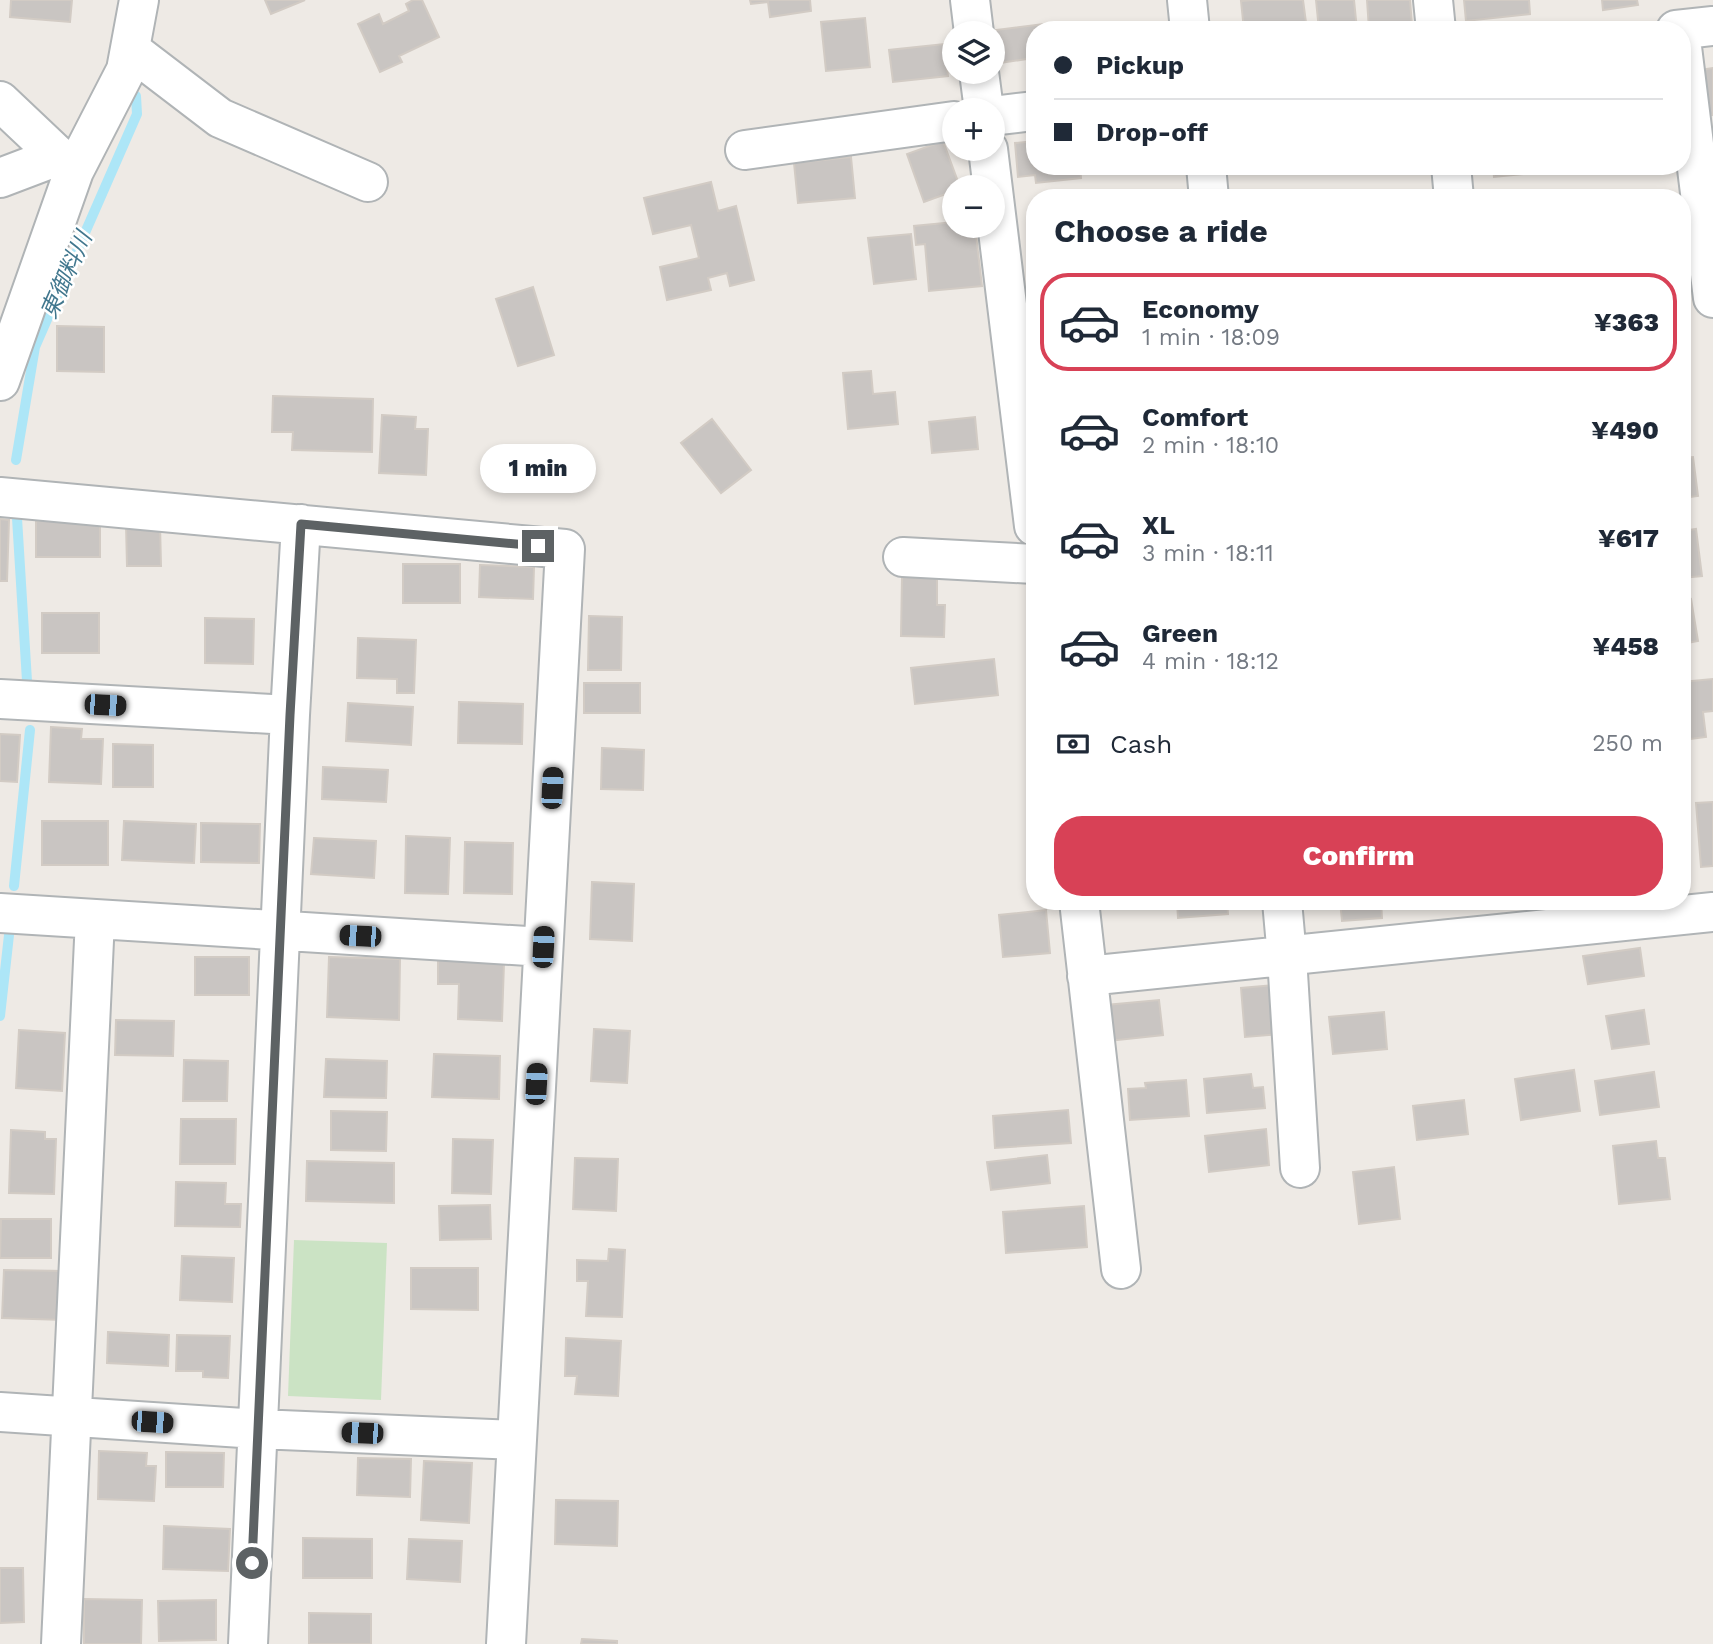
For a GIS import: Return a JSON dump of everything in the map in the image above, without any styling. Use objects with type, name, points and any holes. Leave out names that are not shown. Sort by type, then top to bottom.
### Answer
[{"type":"street","points":[[0,381],[66,164],[126,69],[139,0]]},
{"type":"street","points":[[970,0],[973,21]]},
{"type":"street","points":[[1187,0],[1189,21]]},
{"type":"street","points":[[1433,0],[1435,21]]},
{"type":"street","points":[[1676,0],[1677,21]]},
{"type":"street","points":[[1691,29],[1713,26]]},
{"type":"street","points":[[131,50],[219,118],[368,183]]},
{"type":"street","points":[[0,101],[66,164]]},
{"type":"street","points":[[1005,114],[1026,112]]},
{"type":"street","points":[[1691,120],[1713,298]]},
{"type":"street","points":[[745,150],[942,123]]},
{"type":"street","points":[[989,161],[1026,460]]},
{"type":"street","points":[[0,178],[66,164]]},
{"type":"street","points":[[0,497],[565,549],[506,1644]]},
{"type":"street","points":[[248,1644],[301,524]]},
{"type":"street","points":[[903,557],[1026,564]]},
{"type":"street","points":[[0,699],[290,715]]},
{"type":"street","points":[[1080,910],[1121,1269]]},
{"type":"street","points":[[1283,910],[1300,1168]]},
{"type":"street","points":[[1087,976],[1713,912]]},
{"type":"street","points":[[0,913],[543,947]]},
{"type":"street","points":[[61,1644],[95,919]]},
{"type":"street","points":[[0,1412],[258,1429],[517,1440]]},
{"type":"green space","points":[[294,1240],[387,1243],[381,1400],[288,1396]]},
{"type":"building","points":[[11,0],[72,0],[70,22],[10,17]]},
{"type":"building","points":[[265,0],[305,0],[271,14]]},
{"type":"building","points":[[413,0],[422,0],[439,37],[399,56],[402,62],[380,72],[358,24],[379,14],[383,24],[409,11],[406,4]]},
{"type":"building","points":[[750,0],[810,0],[811,11],[770,17],[768,2],[751,4]]},
{"type":"building","points":[[1303,0],[1306,21],[1243,21],[1241,1]]},
{"type":"building","points":[[1316,0],[1354,0],[1356,21],[1318,21]]},
{"type":"building","points":[[1367,0],[1410,0],[1412,21],[1368,21]]},
{"type":"building","points":[[1464,0],[1529,0],[1530,14],[1466,21]]},
{"type":"building","points":[[1602,0],[1637,0],[1638,5],[1603,10]]},
{"type":"building","points":[[865,18],[870,67],[826,71],[821,22]]},
{"type":"building","points":[[1026,26],[1026,59],[1005,62],[1005,29]]},
{"type":"building","points":[[942,44],[942,77],[893,82],[889,50]]},
{"type":"building","points":[[1713,68],[1713,115],[1704,116],[1699,70]]},
{"type":"building","points":[[942,141],[942,161],[950,161],[956,175],[942,175],[942,195],[924,202],[907,154]]},
{"type":"building","points":[[1026,142],[1026,175],[1035,175],[1018,177],[1015,143]]},
{"type":"building","points":[[851,157],[855,198],[798,203],[794,163]]},
{"type":"building","points":[[1035,175],[1081,175],[1081,178],[1036,183]]},
{"type":"building","points":[[711,182],[718,211],[736,206],[754,280],[730,286],[727,273],[708,278],[711,290],[667,300],[660,267],[699,258],[691,225],[653,234],[644,198]]},
{"type":"building","points":[[942,223],[942,238],[976,238],[982,286],[929,291],[925,244],[916,245],[914,226]]},
{"type":"building","points":[[911,234],[916,279],[874,284],[868,238]]},
{"type":"building","points":[[533,287],[554,355],[518,366],[496,299]]},
{"type":"building","points":[[57,326],[104,327],[104,372],[57,371]]},
{"type":"building","points":[[871,371],[873,394],[895,392],[898,424],[848,429],[843,373]]},
{"type":"building","points":[[273,396],[373,399],[372,452],[292,450],[293,432],[272,432]]},
{"type":"building","points":[[382,415],[416,417],[415,429],[428,429],[426,475],[379,473]]},
{"type":"building","points":[[975,417],[978,449],[932,453],[929,422]]},
{"type":"building","points":[[712,419],[751,470],[721,493],[681,443]]},
{"type":"building","points":[[1691,457],[1698,496],[1691,497]]},
{"type":"building","points":[[0,519],[9,520],[7,581],[0,581]]},
{"type":"building","points":[[36,521],[100,521],[100,557],[36,557]]},
{"type":"building","points":[[126,524],[160,524],[161,566],[127,566]]},
{"type":"building","points":[[1696,529],[1702,576],[1691,577],[1691,530]]},
{"type":"building","points":[[403,564],[460,564],[460,603],[403,603]]},
{"type":"building","points":[[480,565],[534,567],[533,599],[479,597]]},
{"type":"building","points":[[902,577],[937,577],[937,605],[945,605],[944,637],[901,636]]},
{"type":"building","points":[[1691,599],[1698,641],[1691,642]]},
{"type":"building","points":[[42,613],[99,613],[99,653],[42,653]]},
{"type":"building","points":[[589,616],[622,617],[621,670],[588,670]]},
{"type":"building","points":[[205,618],[254,619],[253,664],[205,663]]},
{"type":"building","points":[[358,638],[416,640],[414,693],[397,693],[397,679],[357,678]]},
{"type":"building","points":[[994,659],[998,695],[915,704],[911,668]]},
{"type":"building","points":[[1713,679],[1713,711],[1703,712],[1706,737],[1691,739],[1691,681]]},
{"type":"building","points":[[584,683],[640,683],[640,713],[584,713]]},
{"type":"building","points":[[459,702],[523,704],[522,744],[458,743]]},
{"type":"building","points":[[348,703],[413,707],[411,745],[346,741]]},
{"type":"building","points":[[51,727],[82,729],[81,739],[103,739],[101,784],[49,782]]},
{"type":"building","points":[[0,734],[20,735],[17,782],[0,781]]},
{"type":"building","points":[[113,744],[153,745],[153,787],[113,787]]},
{"type":"building","points":[[602,748],[644,750],[643,790],[601,789]]},
{"type":"building","points":[[323,767],[388,770],[386,802],[322,799]]},
{"type":"building","points":[[1713,802],[1713,866],[1701,867],[1696,803]]},
{"type":"building","points":[[42,821],[108,821],[108,865],[42,865]]},
{"type":"building","points":[[124,821],[196,824],[194,863],[122,860]]},
{"type":"building","points":[[201,823],[260,824],[259,863],[201,862]]},
{"type":"building","points":[[406,836],[450,838],[448,894],[405,893]]},
{"type":"building","points":[[314,838],[376,841],[374,878],[311,874]]},
{"type":"building","points":[[465,842],[513,843],[512,894],[464,893]]},
{"type":"building","points":[[592,882],[634,884],[632,941],[590,939]]},
{"type":"building","points":[[1046,910],[1050,953],[1003,957],[999,915]]},
{"type":"building","points":[[1178,910],[1228,910],[1228,914],[1178,918]]},
{"type":"building","points":[[1341,910],[1382,910],[1382,918],[1342,921]]},
{"type":"building","points":[[1640,948],[1644,976],[1588,984],[1583,956]]},
{"type":"building","points":[[195,957],[249,957],[249,995],[195,995]]},
{"type":"building","points":[[329,957],[400,959],[399,1020],[327,1017]]},
{"type":"building","points":[[438,960],[504,963],[502,1021],[458,1019],[459,984],[438,984]]},
{"type":"building","points":[[1275,985],[1280,1034],[1245,1037],[1241,988]]},
{"type":"building","points":[[1159,1000],[1163,1035],[1109,1041],[1106,1005]]},
{"type":"building","points":[[1644,1010],[1649,1044],[1612,1049],[1606,1016]]},
{"type":"building","points":[[1384,1012],[1387,1049],[1333,1054],[1329,1017]]},
{"type":"building","points":[[116,1020],[174,1021],[173,1056],[115,1055]]},
{"type":"building","points":[[594,1029],[630,1031],[627,1083],[591,1081]]},
{"type":"building","points":[[19,1030],[65,1033],[62,1091],[16,1088]]},
{"type":"building","points":[[434,1054],[500,1056],[499,1099],[432,1097]]},
{"type":"building","points":[[326,1059],[387,1061],[386,1098],[324,1097]]},
{"type":"building","points":[[184,1060],[228,1061],[227,1101],[183,1101]]},
{"type":"building","points":[[1574,1070],[1580,1111],[1521,1120],[1515,1079]]},
{"type":"building","points":[[1654,1072],[1659,1107],[1600,1115],[1595,1081]]},
{"type":"building","points":[[1251,1074],[1253,1088],[1263,1087],[1265,1108],[1207,1113],[1204,1079]]},
{"type":"building","points":[[1186,1080],[1189,1116],[1130,1120],[1128,1089],[1146,1088],[1145,1083]]},
{"type":"building","points":[[1464,1100],[1468,1134],[1417,1140],[1413,1106]]},
{"type":"building","points":[[1068,1110],[1071,1143],[995,1148],[993,1116]]},
{"type":"building","points":[[331,1111],[387,1112],[386,1151],[331,1150]]},
{"type":"building","points":[[181,1119],[236,1119],[235,1164],[180,1164]]},
{"type":"building","points":[[1266,1129],[1269,1165],[1209,1172],[1205,1136]]},
{"type":"building","points":[[11,1130],[45,1132],[45,1139],[56,1139],[54,1194],[9,1193]]},
{"type":"building","points":[[453,1139],[493,1140],[491,1194],[452,1193]]},
{"type":"building","points":[[1656,1141],[1658,1158],[1665,1158],[1670,1199],[1619,1204],[1613,1146]]},
{"type":"building","points":[[1047,1155],[1050,1183],[991,1190],[987,1162]]},
{"type":"building","points":[[575,1158],[618,1159],[616,1211],[573,1209]]},
{"type":"building","points":[[307,1161],[394,1163],[394,1203],[306,1201]]},
{"type":"building","points":[[1394,1167],[1400,1219],[1359,1224],[1353,1172]]},
{"type":"building","points":[[176,1182],[226,1183],[225,1204],[241,1204],[240,1227],[175,1226]]},
{"type":"building","points":[[490,1205],[491,1239],[440,1240],[439,1206]]},
{"type":"building","points":[[1084,1206],[1087,1247],[1006,1253],[1003,1212]]},
{"type":"building","points":[[1,1219],[51,1219],[51,1258],[0,1258]]},
{"type":"building","points":[[609,1249],[625,1250],[622,1317],[586,1316],[588,1281],[577,1281],[577,1260],[608,1261]]},
{"type":"building","points":[[182,1256],[234,1258],[232,1302],[180,1300]]},
{"type":"building","points":[[411,1268],[478,1268],[478,1310],[411,1309]]},
{"type":"building","points":[[4,1270],[65,1271],[64,1320],[2,1318]]},
{"type":"building","points":[[108,1332],[169,1335],[168,1366],[107,1363]]},
{"type":"building","points":[[177,1335],[230,1336],[228,1378],[203,1377],[203,1371],[176,1371]]},
{"type":"building","points":[[566,1338],[621,1341],[618,1396],[575,1394],[577,1376],[565,1376]]},
{"type":"building","points":[[99,1451],[147,1453],[146,1466],[156,1466],[154,1501],[98,1499]]},
{"type":"building","points":[[166,1452],[224,1453],[223,1487],[166,1487]]},
{"type":"building","points":[[358,1458],[411,1459],[410,1497],[357,1495]]},
{"type":"building","points":[[424,1461],[472,1463],[469,1523],[421,1520]]},
{"type":"building","points":[[556,1500],[618,1501],[617,1546],[555,1544]]},
{"type":"building","points":[[164,1526],[230,1529],[228,1571],[163,1569]]},
{"type":"building","points":[[303,1538],[372,1539],[372,1578],[303,1578]]},
{"type":"building","points":[[409,1539],[462,1541],[460,1582],[407,1579]]},
{"type":"building","points":[[0,1568],[23,1568],[24,1622],[0,1623]]},
{"type":"building","points":[[84,1599],[142,1600],[141,1644],[84,1644]]},
{"type":"building","points":[[216,1600],[216,1640],[159,1641],[158,1601]]},
{"type":"building","points":[[309,1613],[371,1614],[371,1644],[309,1644]]},
{"type":"building","points":[[582,1639],[617,1641],[617,1644],[581,1644]]},
{"type":"waterway","name":"東御料川","points":[[16,460],[35,347],[137,114],[136,96]]},
{"type":"waterway","name":"東御料川","points":[[17,518],[27,681]]},
{"type":"waterway","name":"東御料川","points":[[14,886],[30,730]]},
{"type":"waterway","name":"東御料川","points":[[0,1016],[9,935]]},
{"type":"route","points":[[252,1563],[301,524],[538,546]]}]
